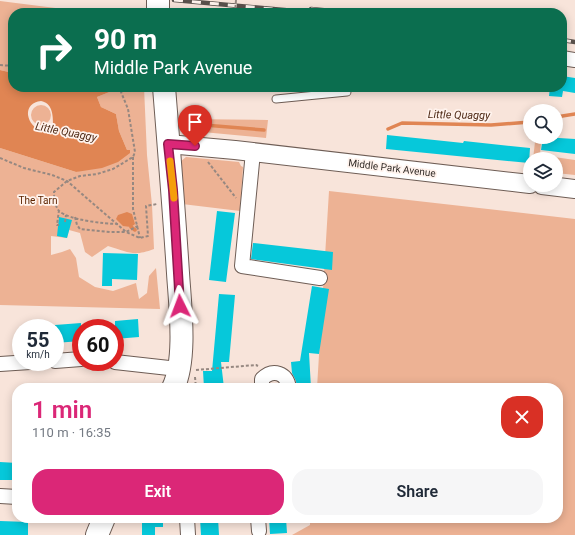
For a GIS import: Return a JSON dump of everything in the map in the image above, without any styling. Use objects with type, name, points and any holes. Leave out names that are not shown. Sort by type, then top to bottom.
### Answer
[{"type":"main road","points":[[164,92],[173,190],[182,338],[182,376]]},
{"type":"main road","points":[[97,535],[102,523]]},
{"type":"street","name":"Middle Park Avenue","points":[[168,144],[254,152],[523,183]]},
{"type":"street","points":[[254,152],[242,266],[320,278]]},
{"type":"street","points":[[563,188],[575,189]]},
{"type":"street","points":[[0,364],[12,363]]},
{"type":"street","points":[[124,364],[182,376]]},
{"type":"street","points":[[262,383],[262,379],[266,374],[272,373],[282,375],[287,383]]},
{"type":"street","points":[[0,496],[12,496]]},
{"type":"street","points":[[187,523],[188,535]]},
{"type":"lane","points":[[276,99],[348,92]]},
{"type":"path","points":[[122,92],[128,109],[135,152],[133,157],[134,209],[140,238]]},
{"type":"path","points":[[59,225],[56,224],[58,210],[54,201],[54,192],[67,181],[80,176],[97,174],[113,169],[133,157]]},
{"type":"path","points":[[0,158],[24,168],[52,175],[67,181],[126,232],[140,238],[148,236],[146,206],[160,204]]},
{"type":"path","points":[[206,161],[227,185],[238,201]]},
{"type":"path","points":[[58,210],[66,215],[92,222],[118,224]]},
{"type":"path","points":[[65,222],[66,215]]},
{"type":"path","points":[[75,217],[77,225],[80,229],[126,232],[138,226]]},
{"type":"path","points":[[182,376],[256,364]]},
{"type":"path","points":[[182,376],[190,383]]},
{"type":"green space","points":[[0,1],[55,8],[8,8],[8,72],[0,70]]},
{"type":"green space","name":"The Tarn","points":[[110,92],[144,92],[154,249],[141,253],[131,253],[108,246],[92,257],[85,252],[80,233],[69,230],[67,238],[51,236],[51,255],[70,249],[76,258],[79,277],[95,287],[113,291],[136,283],[139,299],[147,293],[149,276],[156,268],[160,309],[0,305],[0,148],[76,172],[127,150],[119,131],[116,114],[101,107],[97,97]]},
{"type":"green space","points":[[41,105],[48,108],[51,115],[48,122],[41,125],[34,122],[31,115],[34,108]]},
{"type":"green space","points":[[180,119],[268,120],[266,138],[181,130]]},
{"type":"green space","points":[[535,144],[541,144],[540,152],[534,152]]},
{"type":"green space","points":[[186,157],[239,162],[243,167],[240,211],[182,204],[180,162]]},
{"type":"green space","points":[[563,158],[575,160],[575,175],[563,174]]},
{"type":"green space","points":[[329,191],[575,219],[575,535],[292,535],[310,525],[310,523],[563,523],[563,383],[317,383]]},
{"type":"water","name":"The Tarn","points":[[0,70],[8,72],[8,92],[110,92],[97,97],[101,107],[116,114],[119,131],[127,150],[130,150],[130,153],[118,162],[102,168],[76,172],[0,148]],"holes":[[[41,101],[48,104],[53,116],[53,124],[48,128],[39,130],[34,127],[29,118],[29,109],[35,102]]]},
{"type":"water","points":[[127,212],[132,214],[135,224],[131,227],[123,226],[116,219],[118,215]]},
{"type":"building","points":[[567,77],[575,78],[575,93],[567,92]]},
{"type":"building","points":[[549,92],[563,92],[562,97],[549,96]]},
{"type":"building","points":[[387,135],[530,148],[530,152],[523,152],[523,162],[386,149]]},
{"type":"building","points":[[563,138],[575,139],[575,154],[541,150],[542,144],[563,144]]},
{"type":"building","points":[[217,211],[235,213],[226,282],[209,280]]},
{"type":"building","points":[[59,217],[72,220],[67,238],[57,236]]},
{"type":"building","points":[[253,243],[333,252],[332,270],[251,259]]},
{"type":"building","points":[[103,253],[138,254],[137,280],[112,279],[112,286],[102,286]]},
{"type":"building","points":[[312,286],[329,289],[319,354],[309,353],[311,383],[296,383],[292,373],[291,362],[300,361]]},
{"type":"building","points":[[219,294],[235,295],[229,362],[221,362],[223,383],[204,383],[203,371],[212,371]]},
{"type":"building","points":[[138,319],[139,337],[124,338],[124,320]]},
{"type":"building","points":[[64,324],[72,324],[72,342],[64,342]]},
{"type":"building","points":[[0,462],[12,463],[12,480],[0,480]]},
{"type":"building","points":[[0,521],[28,523],[28,535],[0,535]]},
{"type":"building","points":[[142,523],[163,523],[163,527],[155,527],[155,535],[142,535]]},
{"type":"building","points":[[200,523],[218,523],[219,535],[201,535]]},
{"type":"building","points":[[269,523],[286,523],[287,533],[270,534]]},
{"type":"waterway","name":"Little Quaggy","points":[[563,116],[575,114]]},
{"type":"waterway","name":"Little Quaggy","points":[[388,129],[402,123],[491,125],[523,123]]},
{"type":"waterway","name":"Little Quaggy","points":[[182,125],[192,124],[264,130]]},
{"type":"waterway","points":[[131,227],[135,230]]},
{"type":"railway","points":[[174,0],[262,8]]},
{"type":"railway","points":[[567,41],[575,42]]},
{"type":"slow traffic","points":[[170,161],[174,198]]},
{"type":"route","points":[[180,306],[173,190],[168,144],[195,146]]}]
